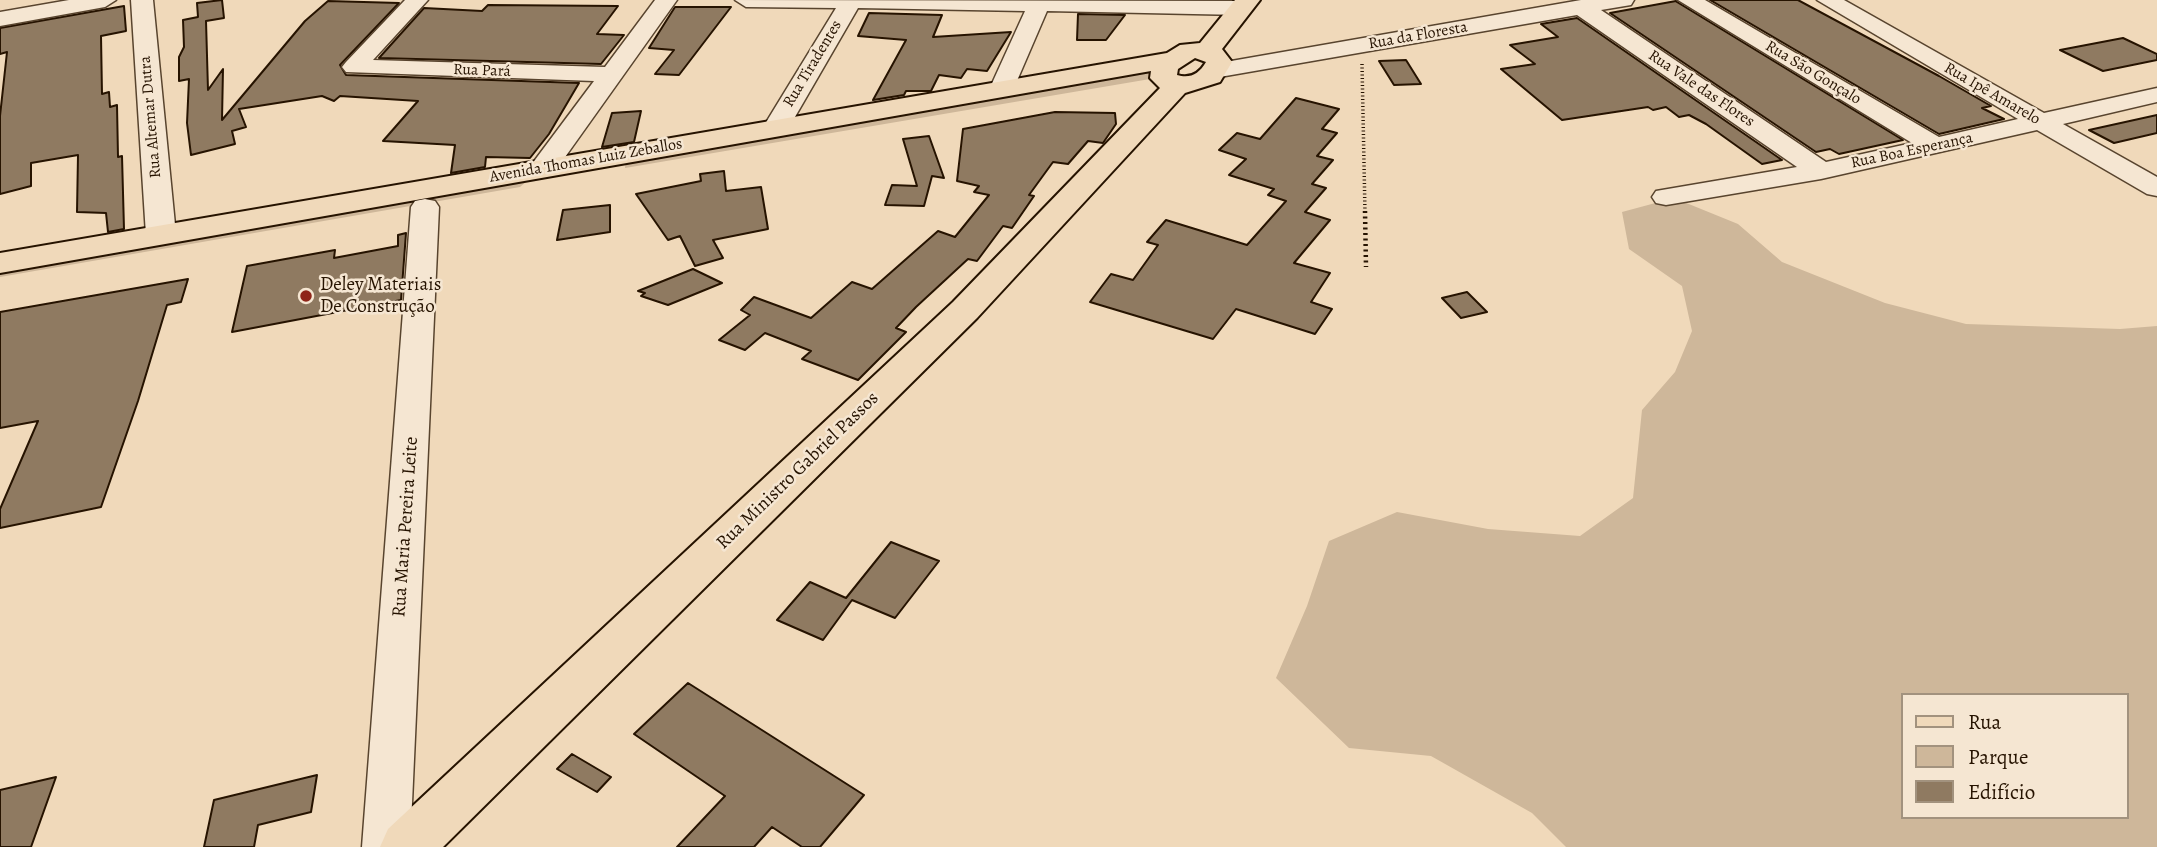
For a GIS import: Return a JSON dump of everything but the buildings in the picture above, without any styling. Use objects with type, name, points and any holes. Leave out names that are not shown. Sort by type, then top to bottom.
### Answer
[{"type":"main road","name":"Rua Ministro Gabriel Passos","points":[[407,847],[965,310],[1188,70],[1245,4]]},
{"type":"main road","name":"Avenida Thomas Luiz Zeballos","points":[[0,263],[542,168],[614,165],[1188,70]]},
{"type":"main road","name":"Avenida Thomas Luiz Zeballos","points":[[0,282],[425,207],[775,129],[1001,90],[1188,70]]},
{"type":"street","points":[[0,19],[105,0]]},
{"type":"street","name":"Rua Altemar Dutra","points":[[142,0],[160,235]]},
{"type":"street","name":"Rua Pará","points":[[417,0],[354,67],[611,74]]},
{"type":"street","points":[[542,168],[666,0]]},
{"type":"street","points":[[746,0],[1245,4]]},
{"type":"street","name":"Rua da Floresta","points":[[1188,70],[1362,46],[1623,0]]},
{"type":"street","name":"Rua São Gonçalo","points":[[1689,0],[1936,146]]},
{"type":"street","name":"Rua Ipê Amarelo","points":[[1828,0],[2157,188]]},
{"type":"street","name":"Rua Tiradentes","points":[[775,129],[851,1]]},
{"type":"street","points":[[1001,90],[1040,2]]},
{"type":"street","name":"Rua Vale das Flores","points":[[1581,7],[1821,171]]},
{"type":"street","name":"Rua Boa Esperança","points":[[1666,197],[1821,171],[2151,101]]},
{"type":"street","name":"Rua Maria Pereira Leite","points":[[386,847],[425,207]]},
{"type":"path","points":[[1362,46],[1366,267]]},
{"type":"green space","points":[[1158,69],[1156,78],[625,168],[626,159]]},
{"type":"green space","points":[[603,164],[602,168],[527,181],[520,187],[0,277],[0,268]]},
{"type":"green space","points":[[1674,198],[1738,224],[1782,262],[1885,303],[1966,324],[2120,329],[2157,326],[2157,847],[1566,847],[1532,813],[1431,756],[1349,748],[1276,678],[1307,606],[1329,541],[1397,512],[1488,529],[1580,536],[1633,498],[1642,410],[1675,372],[1692,331],[1682,286],[1629,249],[1622,212]]},
{"type":"place","name":"Deley Materiais De Construção","points":[[306,296]]}]
